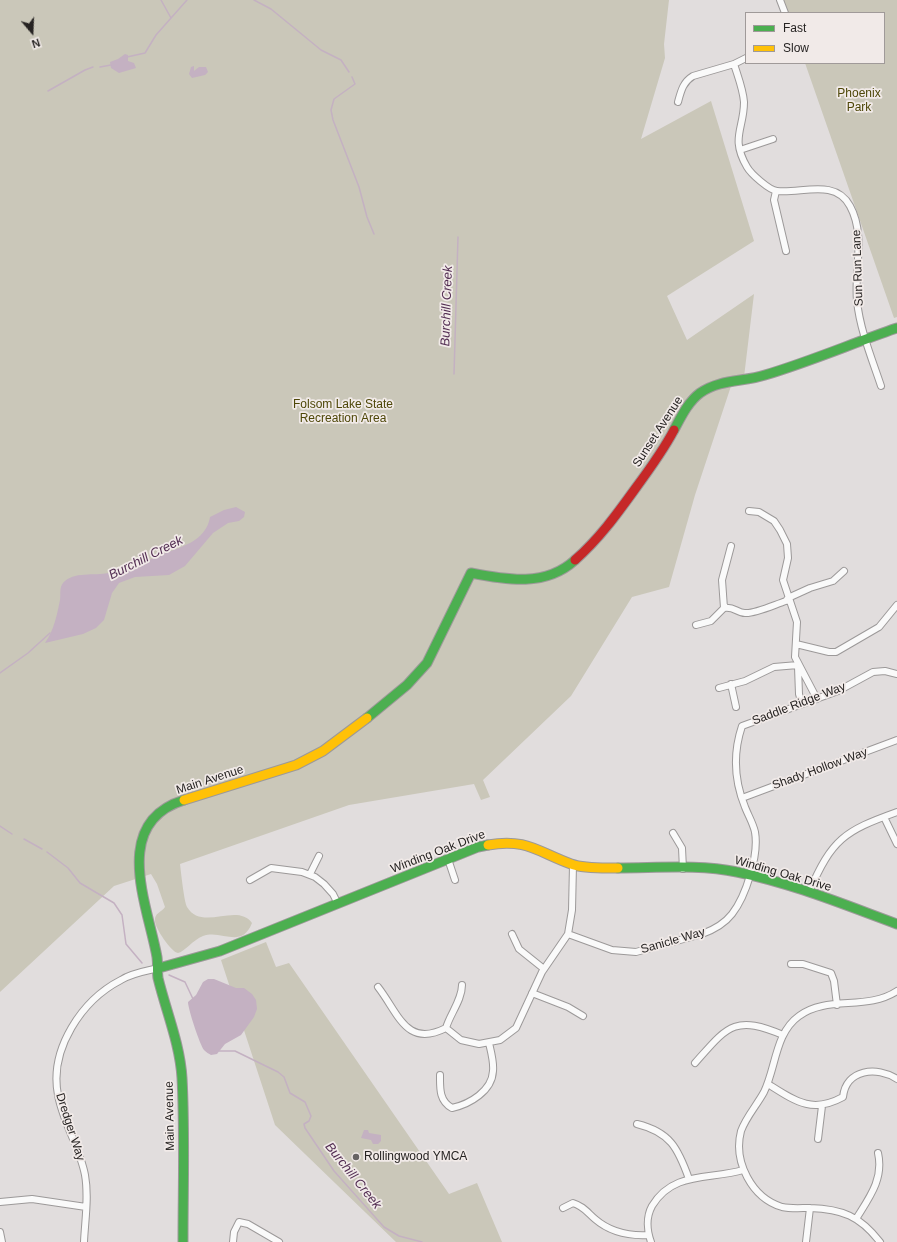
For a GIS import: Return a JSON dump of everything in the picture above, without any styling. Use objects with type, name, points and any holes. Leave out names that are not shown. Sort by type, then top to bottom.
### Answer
[{"type":"street","points":[[780,0],[785,12]]},
{"type":"street","points":[[678,102],[687,79],[708,71],[734,64],[745,58]]},
{"type":"street","points":[[734,64],[743,95],[743,111],[738,138],[743,161],[752,174],[776,191],[774,200],[786,251]]},
{"type":"street","points":[[740,150],[773,139]]},
{"type":"street","name":"Sun Run Lane","points":[[776,191],[825,189],[839,194],[848,202],[858,230],[857,300],[881,386]]},
{"type":"street","name":"Sunset Avenue","points":[[471,573],[506,581],[525,581],[552,575],[563,569],[579,558],[595,542],[668,441],[686,408],[700,394],[725,381],[762,376],[897,328]]},
{"type":"street","points":[[749,511],[759,512],[774,521],[787,544],[788,558],[783,580],[797,622],[795,657],[817,699]]},
{"type":"street","points":[[724,608],[722,580],[731,546]]},
{"type":"street","points":[[696,625],[711,621],[724,608],[733,608],[741,612],[748,613],[786,601],[788,598],[810,588],[833,581],[844,571]]},
{"type":"street","name":"Main Avenue","points":[[183,1242],[182,1077],[176,1046],[158,976],[158,968],[146,915],[139,874],[139,857],[142,842],[152,821],[162,812],[178,802],[296,765],[323,751],[407,685],[427,663],[471,573]]},
{"type":"street","points":[[796,644],[836,652],[880,627],[897,605]]},
{"type":"street","points":[[719,688],[745,681],[774,667],[798,665]]},
{"type":"street","points":[[798,665],[799,694],[802,704]]},
{"type":"street","name":"Saddle Ridge Way","points":[[750,875],[754,853],[755,832],[738,786],[735,765],[738,737],[742,726],[838,691],[864,676],[879,671],[897,674]]},
{"type":"street","points":[[731,684],[736,707]]},
{"type":"street","name":"Shady Hollow Way","points":[[742,798],[897,740]]},
{"type":"street","points":[[809,892],[823,862],[843,837],[861,826],[897,812]]},
{"type":"street","points":[[884,817],[897,844]]},
{"type":"street","points":[[673,833],[682,848],[683,869]]},
{"type":"street","name":"Winding Oak Drive","points":[[158,968],[220,951],[487,844],[512,842],[533,847],[573,864],[601,868],[713,869],[750,875],[809,892],[897,924]]},
{"type":"street","points":[[310,874],[319,856]]},
{"type":"street","points":[[448,859],[455,880]]},
{"type":"street","points":[[446,1028],[465,1041],[479,1044],[490,1043],[507,1036],[516,1028],[544,969],[568,934],[572,910],[573,864]]},
{"type":"street","points":[[250,880],[271,868],[297,870],[310,874],[327,887],[338,904]]},
{"type":"street","name":"Sanicle Way","points":[[568,934],[612,950],[636,952],[702,934],[717,927],[732,914],[739,902],[750,875]]},
{"type":"street","points":[[512,934],[519,949],[544,969]]},
{"type":"street","points":[[791,964],[803,964],[831,973],[834,981],[837,1005]]},
{"type":"street","name":"Dredger Way","points":[[84,1242],[86,1207],[85,1174],[58,1096],[57,1076],[60,1055],[70,1030],[78,1017],[104,991],[122,979],[158,968]]},
{"type":"street","points":[[378,987],[410,1031],[421,1035],[436,1033],[446,1028],[450,1015],[462,991],[462,984]]},
{"type":"street","points":[[880,1242],[865,1225],[856,1219],[837,1211],[810,1208],[791,1208],[774,1203],[754,1186],[743,1170],[740,1147],[742,1130],[768,1084],[783,1035],[794,1020],[803,1013],[816,1007],[876,1001],[897,991]]},
{"type":"street","points":[[532,993],[568,1008],[582,1016]]},
{"type":"street","points":[[695,1063],[722,1033],[735,1026],[751,1024],[764,1027],[783,1035]]},
{"type":"street","points":[[440,1075],[440,1092],[447,1105],[452,1108],[466,1103],[481,1094],[490,1084],[493,1072],[490,1043]]},
{"type":"street","points":[[768,1084],[799,1102],[822,1106],[833,1103],[844,1097],[847,1083],[860,1073],[879,1071],[897,1079]]},
{"type":"street","points":[[818,1139],[822,1106]]},
{"type":"street","points":[[637,1124],[653,1128],[673,1145],[683,1160],[689,1178]]},
{"type":"street","points":[[856,1219],[879,1179],[880,1162],[878,1154]]},
{"type":"street","points":[[651,1242],[648,1235],[649,1215],[656,1200],[671,1186],[689,1178],[726,1174],[743,1170]]},
{"type":"street","points":[[0,1202],[32,1199],[86,1207]]},
{"type":"street","points":[[563,1208],[573,1203],[582,1206],[596,1220],[613,1231],[636,1236],[648,1235]]},
{"type":"street","points":[[806,1242],[810,1208]]},
{"type":"street","points":[[233,1242],[234,1232],[239,1222],[248,1224],[280,1242]]},
{"type":"street","points":[[0,1232],[2,1242]]},
{"type":"green space","name":"Folsom Lake State Recreation Area","points":[[0,0],[669,0],[664,44],[665,58],[641,139],[711,101],[754,241],[667,296],[687,340],[754,294],[744,377],[733,380],[695,495],[669,587],[632,597],[571,696],[483,780],[490,797],[481,800],[474,784],[349,805],[180,864],[186,904],[193,914],[210,918],[238,915],[246,917],[252,923],[248,931],[242,935],[237,937],[217,935],[203,936],[178,953],[171,949],[160,934],[156,924],[155,918],[157,914],[165,907],[157,884],[151,874],[114,886],[0,992]]},
{"type":"green space","name":"Phoenix Park","points":[[783,0],[897,0],[897,317],[894,318],[805,64],[885,64],[885,12],[788,12]]},
{"type":"green space","points":[[266,942],[276,967],[289,963],[449,1194],[477,1183],[502,1242],[396,1242],[275,1125],[221,960]]},
{"type":"shaded area","points":[[125,54],[128,55],[128,61],[134,63],[136,68],[119,73],[111,68],[110,62]]},
{"type":"shaded area","points":[[194,66],[194,71],[199,67],[206,67],[208,72],[205,75],[192,78],[189,74],[191,67]]},
{"type":"shaded area","points":[[236,507],[245,512],[244,517],[239,521],[228,523],[213,533],[185,566],[169,575],[135,577],[119,583],[112,593],[104,620],[96,628],[83,634],[45,643],[55,622],[60,600],[61,587],[67,579],[78,575],[115,572],[184,546],[198,538],[208,525],[210,517],[224,510]]},
{"type":"shaded area","points":[[208,979],[214,979],[236,988],[244,988],[252,994],[256,1000],[257,1009],[254,1017],[241,1035],[225,1044],[217,1054],[211,1055],[204,1050],[200,1041],[188,1002],[196,995],[203,982]]},
{"type":"shaded area","points":[[364,1130],[368,1130],[369,1133],[381,1135],[381,1141],[378,1144],[373,1144],[371,1140],[361,1138]]},
{"type":"waterway","points":[[161,0],[171,18]]},
{"type":"waterway","points":[[127,57],[145,53],[156,35],[187,0]]},
{"type":"waterway","points":[[254,0],[271,9],[321,50],[341,60],[349,72]]},
{"type":"waterway","points":[[100,67],[111,65]]},
{"type":"waterway","points":[[48,91],[93,67]]},
{"type":"waterway","points":[[352,77],[355,84],[334,99],[331,110],[333,120],[359,187],[367,217],[374,234]]},
{"type":"waterway","name":"Burchill Creek","points":[[454,374],[458,237]]},
{"type":"waterway","name":"Burchill Creek","points":[[0,673],[28,653],[50,633]]},
{"type":"waterway","name":"Burchill Creek","points":[[0,826],[12,834]]},
{"type":"waterway","points":[[24,839],[42,849]]},
{"type":"waterway","points":[[47,852],[68,868],[80,883],[114,903],[122,915],[126,944],[142,963]]},
{"type":"waterway","name":"Burchill Creek","points":[[169,975],[185,982],[193,999]]},
{"type":"waterway","name":"Burchill Creek","points":[[219,1051],[235,1051],[278,1072],[284,1077],[290,1093],[305,1102],[311,1116],[309,1121],[304,1124],[305,1128],[334,1171],[384,1227],[399,1236],[422,1242]]},
{"type":"traffic: fast","points":[[674,430],[685,410],[692,401],[708,388],[782,370],[897,328]]},
{"type":"traffic: fast","points":[[367,718],[407,685],[427,663],[471,573],[498,578],[539,578],[564,569],[575,560]]},
{"type":"traffic: fast","points":[[183,1242],[184,1160],[181,1065],[176,1040],[158,978],[157,957],[142,891],[139,868],[141,846],[147,827],[161,811],[184,800]]},
{"type":"traffic: fast","points":[[159,968],[220,951],[478,847],[488,845]]},
{"type":"traffic: fast","points":[[618,868],[693,867],[737,872],[798,888],[897,924]]},
{"type":"traffic: slow","points":[[184,800],[296,765],[323,751],[367,718]]},
{"type":"traffic: slow","points":[[488,845],[512,843],[531,847],[576,866],[618,868]]},
{"type":"traffic: jam","points":[[575,560],[592,544],[614,517],[656,460],[674,430]]},
{"type":"place","name":"Rollingwood YMCA","points":[[356,1157]]}]
